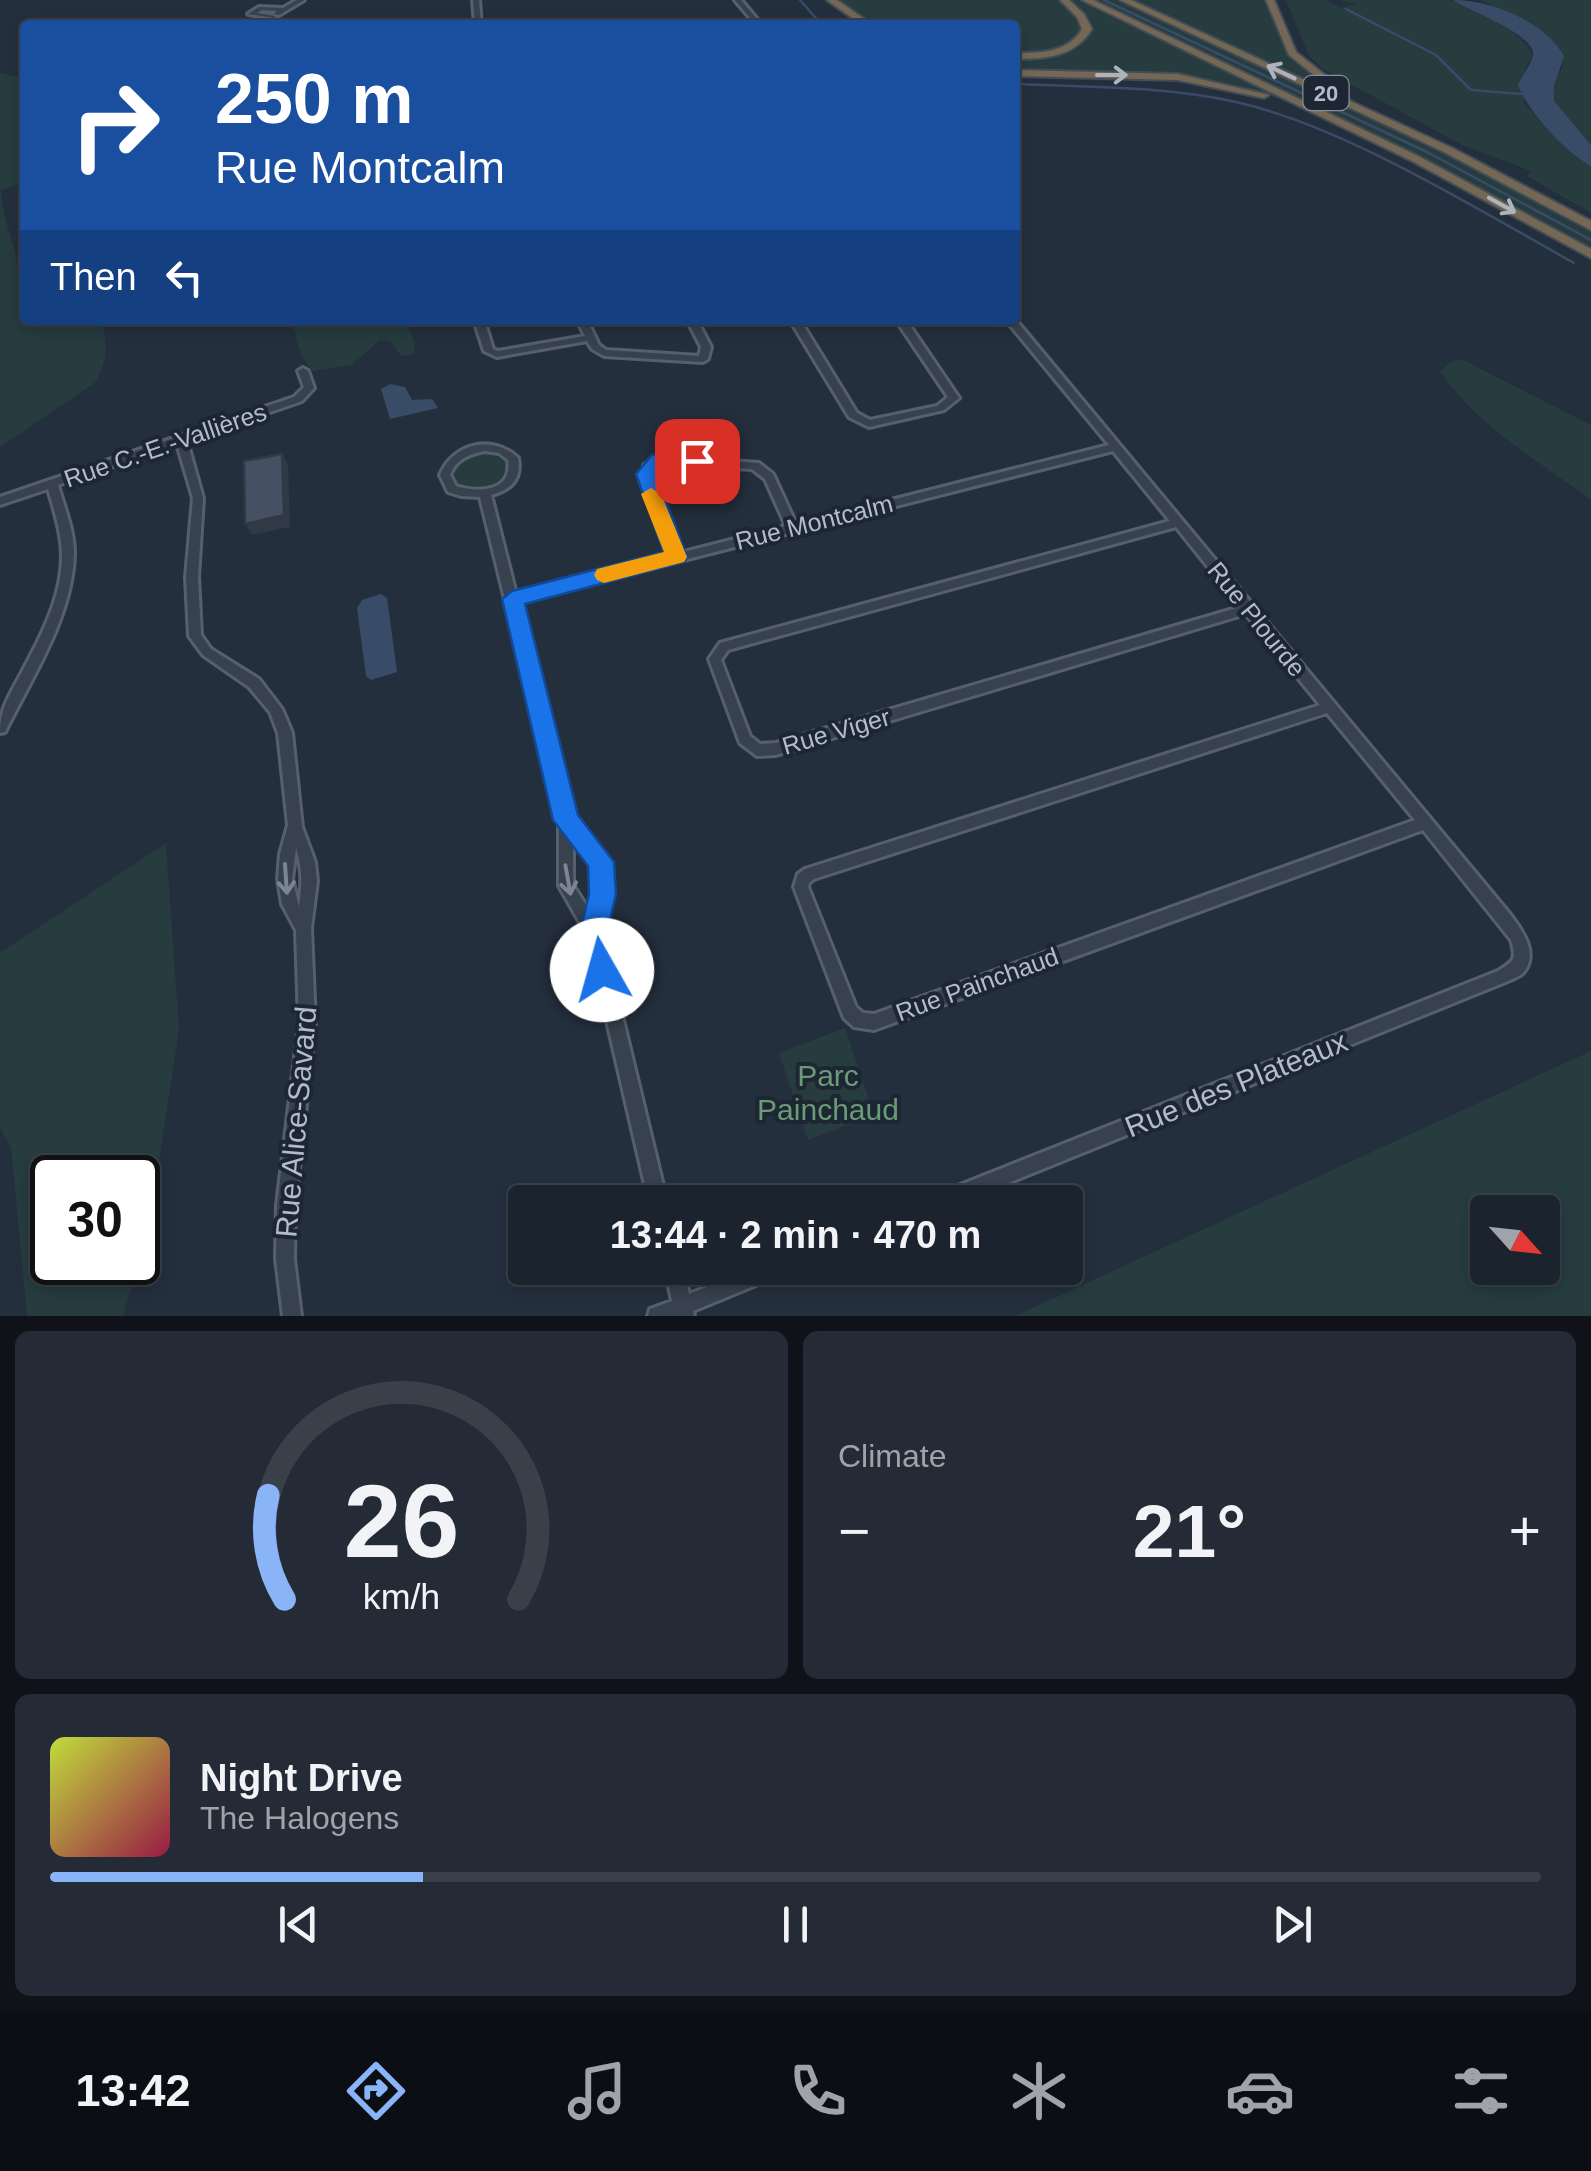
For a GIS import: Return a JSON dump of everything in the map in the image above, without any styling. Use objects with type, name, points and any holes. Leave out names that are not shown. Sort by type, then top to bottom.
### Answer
[{"type":"highway","points":[[818,0],[826,11]]},
{"type":"highway","points":[[831,0],[861,20]]},
{"type":"highway","points":[[1020,56],[1055,52],[1082,40],[1087,30],[1084,21],[1064,0]]},
{"type":"highway","name":"20","points":[[1086,0],[1416,159],[1591,254]]},
{"type":"highway","name":"20","points":[[1124,0],[1526,190],[1591,226]]},
{"type":"highway","points":[[1270,0],[1290,49],[1311,72],[1526,190]]},
{"type":"highway","points":[[1020,73],[1162,76],[1238,87],[1312,113],[1416,159]]},
{"type":"street","points":[[273,20],[300,0]]},
{"type":"street","points":[[738,0],[756,20]]},
{"type":"street","points":[[269,20],[250,14],[261,8],[282,10]]},
{"type":"street","points":[[481,325],[489,351],[497,354],[589,338]]},
{"type":"street","points":[[584,325],[589,338],[604,353],[704,360],[706,348],[694,325]]},
{"type":"street","points":[[799,325],[853,415],[869,424],[940,408],[954,398],[904,325]]},
{"type":"street","name":"Rue Plourde","points":[[1015,325],[1504,918],[1524,954]]},
{"type":"street","name":"Rue C.-E.-Vallières","points":[[0,501],[298,399],[310,388],[302,372]]},
{"type":"street","name":"Rue Alice-Savard","points":[[181,439],[198,498],[192,578],[194,636],[207,652],[254,683],[276,709],[285,733],[294,827],[308,862],[310,881],[303,928],[308,1024],[286,1205],[287,1295],[292,1316]]},
{"type":"street","name":"Rue Montcalm","points":[[512,599],[1116,446]]},
{"type":"street","points":[[483,448],[502,450],[514,461],[515,472],[506,484],[485,494],[455,491],[446,481],[446,469],[467,452],[483,448]]},
{"type":"street","points":[[676,557],[646,484],[648,468],[659,460],[756,466],[769,477],[792,528]]},
{"type":"street","points":[[0,728],[64,586],[68,546],[52,484]]},
{"type":"street","points":[[485,494],[566,820],[566,886],[594,933],[654,1185]]},
{"type":"street","name":"Rue Viger","points":[[1177,522],[724,646],[714,659],[745,738],[757,750],[776,749],[1248,609]]},
{"type":"street","name":"Rue Painchaud","points":[[1328,706],[810,874],[801,887],[850,1012],[860,1021],[874,1022],[1424,823]]},
{"type":"street","points":[[566,820],[600,862],[602,894],[594,933]]},
{"type":"street","name":"Rue Alice-Savard","points":[[294,827],[283,882],[303,928]]},
{"type":"street","name":"Rue des Plateaux","points":[[982,1185],[1503,976],[1518,967],[1524,954]]},
{"type":"street","points":[[678,1285],[684,1310]]},
{"type":"street","points":[[657,1316],[684,1310],[739,1285]]},
{"type":"green space","points":[[836,0],[1058,0],[1078,19],[1081,32],[1059,47],[1020,53],[1020,20],[866,20]]},
{"type":"green space","points":[[1067,0],[1079,0],[1296,104],[1238,85],[1188,76],[1020,72],[1020,57],[1058,53],[1078,46],[1091,30],[1088,20]]},
{"type":"green space","points":[[1092,0],[1117,0],[1427,144],[1591,232],[1591,249],[1394,143]]},
{"type":"green space","points":[[1133,0],[1265,0],[1294,61],[1364,106]]},
{"type":"green space","points":[[1286,0],[1327,0],[1340,8],[1356,4],[1339,0],[1451,0],[1511,31],[1533,56],[1525,69],[1524,103],[1559,142],[1591,166],[1591,213],[1527,176],[1531,171],[1462,145],[1323,69],[1309,56]]},
{"type":"green space","points":[[1480,0],[1591,0],[1591,145],[1554,101],[1554,86],[1563,65],[1533,26]]},
{"type":"green space","points":[[0,73],[20,77],[20,184],[1,190],[20,278],[20,325],[102,325],[106,344],[96,382],[0,447]]},
{"type":"green space","points":[[292,325],[407,325],[415,343],[414,354],[401,356],[390,341],[380,340],[351,365],[312,371],[302,357]]},
{"type":"green space","points":[[1463,360],[1591,425],[1591,500],[1490,426],[1455,391],[1440,371],[1452,361]]},
{"type":"green space","points":[[489,452],[508,462],[504,479],[479,490],[466,489],[454,482],[453,470],[470,455]]},
{"type":"green space","points":[[166,843],[179,1030],[160,1155],[30,1155],[30,1285],[132,1285],[123,1316],[27,1316],[11,1148],[0,1127],[0,953]]},
{"type":"green space","name":"Parc Painchaud","points":[[845,1028],[874,1115],[808,1140],[779,1053]]},
{"type":"green space","points":[[1591,1051],[1591,1316],[1015,1316]]},
{"type":"water","points":[[1453,0],[1500,8],[1544,32],[1555,44],[1564,56],[1554,86],[1554,101],[1591,145],[1591,166],[1548,130],[1523,96],[1518,85],[1532,58],[1531,47],[1513,31]]},
{"type":"water","points":[[390,384],[405,387],[412,400],[432,399],[438,408],[390,419],[381,389]]},
{"type":"water","points":[[381,594],[387,598],[397,672],[371,680],[366,676],[357,608],[362,600]]},
{"type":"building","points":[[282,454],[284,515],[245,524],[244,461]]},
{"type":"waterway","points":[[800,0],[818,20]]},
{"type":"waterway","points":[[1104,0],[1429,153],[1591,240]]},
{"type":"waterway","points":[[1346,9],[1436,55],[1471,90],[1522,94]]},
{"type":"waterway","points":[[1020,84],[1182,93],[1278,114],[1409,171],[1574,263]]},
{"type":"slow traffic","points":[[604,575],[676,557],[651,494]]},
{"type":"route","points":[[602,970],[594,933],[604,879],[600,862],[566,820],[512,599],[676,557],[646,484],[646,474],[652,463],[659,460],[697,461]]}]
